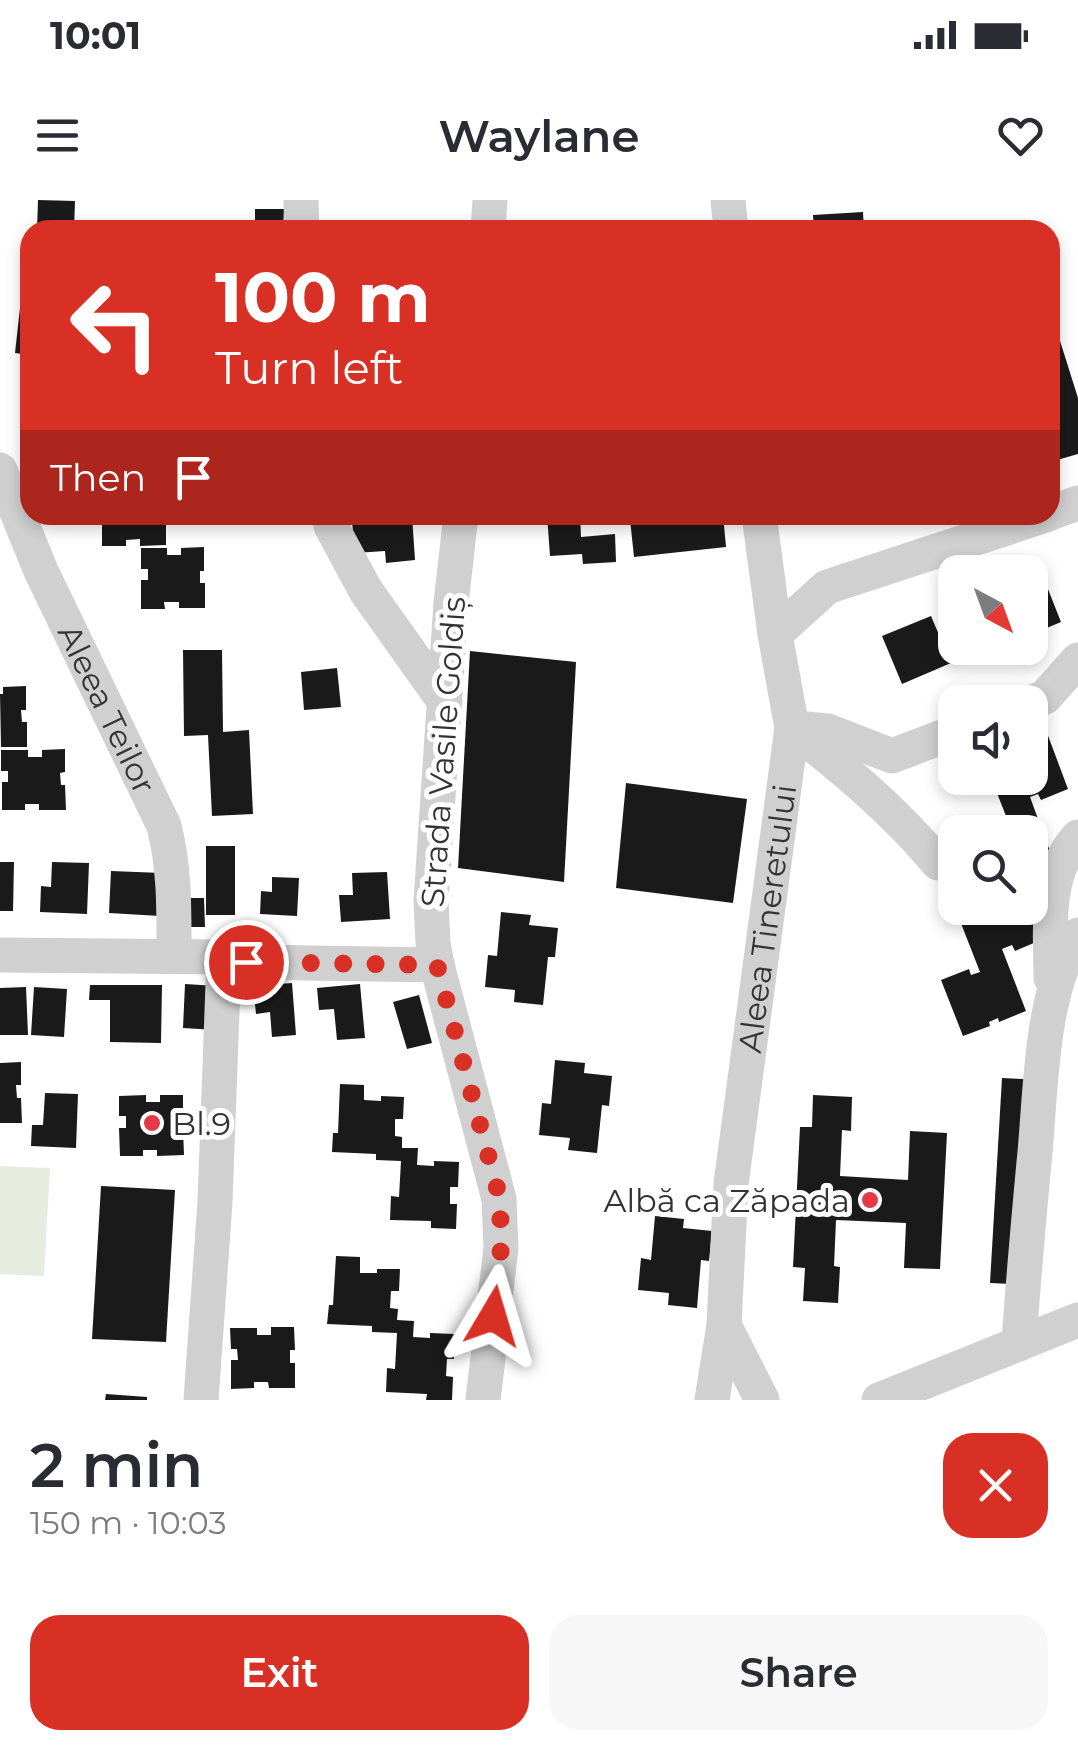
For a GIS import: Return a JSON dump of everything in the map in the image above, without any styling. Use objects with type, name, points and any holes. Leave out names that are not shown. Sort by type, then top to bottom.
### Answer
[{"type":"street","name":"Aleea Teilor","points":[[0,470],[20,519]]},
{"type":"street","name":"Aleea Teilor","points":[[22,525],[164,826],[172,854],[174,956]]},
{"type":"street","points":[[331,525],[366,591],[445,702]]},
{"type":"street","name":"Strada Vasile Goldiș","points":[[460,525],[431,901],[437,965],[500,1199],[501,1248],[483,1400]]},
{"type":"street","name":"Aleea Tineretului","points":[[712,1400],[724,1325],[731,1184],[792,728],[761,525]]},
{"type":"street","points":[[775,634],[827,588],[1015,525]]},
{"type":"street","points":[[765,568],[827,588]]},
{"type":"street","points":[[1048,695],[1078,660]]},
{"type":"street","points":[[792,728],[828,731],[892,756],[938,738]]},
{"type":"street","points":[[792,728],[913,833],[938,863]]},
{"type":"street","points":[[1052,1001],[1051,898],[1060,860],[1078,837]]},
{"type":"street","points":[[1019,1344],[1042,1072],[1052,1001],[1065,956],[1078,935]]},
{"type":"street","points":[[0,955],[437,965]]},
{"type":"street","points":[[201,1400],[235,959]]},
{"type":"street","points":[[879,1400],[1078,1320]]},
{"type":"street","name":"Aleea Tineretului","points":[[724,1325],[762,1400]]},
{"type":"shaded area","points":[[0,1166],[50,1168],[44,1276],[0,1274]]},
{"type":"building","points":[[38,200],[75,201],[74,220],[37,220]]},
{"type":"building","points":[[255,209],[284,209],[283,220],[255,220]]},
{"type":"building","points":[[863,212],[863,220],[813,220],[813,215]]},
{"type":"building","points":[[20,308],[20,354],[15,353]]},
{"type":"building","points":[[1060,341],[1078,398],[1078,454],[1060,459]]},
{"type":"building","points":[[102,525],[166,525],[166,545],[140,546],[140,539],[126,540],[126,546],[102,546]]},
{"type":"building","points":[[352,525],[413,525],[415,560],[386,563],[385,551],[355,553]]},
{"type":"building","points":[[548,525],[580,525],[581,537],[615,534],[616,562],[583,564],[582,554],[550,556]]},
{"type":"building","points":[[631,525],[724,525],[726,547],[634,557]]},
{"type":"building","points":[[204,547],[200,583],[205,583],[205,608],[179,608],[179,602],[164,602],[165,609],[141,609],[141,580],[148,580],[148,569],[141,569],[141,548],[167,548],[167,555],[181,555],[181,548]]},
{"type":"building","points":[[1048,589],[1061,622],[1048,627]]},
{"type":"building","points":[[931,616],[938,632],[938,665],[946,665],[902,684],[882,636]]},
{"type":"building","points":[[183,650],[222,650],[223,732],[249,730],[253,814],[212,816],[208,735],[184,736]]},
{"type":"building","points":[[470,651],[576,662],[564,882],[458,868]]},
{"type":"building","points":[[337,668],[341,707],[304,710],[301,672]]},
{"type":"building","points":[[26,686],[26,710],[21,710],[22,722],[27,722],[27,747],[1,747],[0,694],[3,687]]},
{"type":"building","points":[[1048,736],[1068,789],[1041,800],[1038,795],[1048,795]]},
{"type":"building","points":[[65,749],[65,772],[60,773],[61,785],[65,785],[66,810],[39,810],[39,804],[25,804],[25,810],[2,810],[2,782],[8,782],[8,771],[1,771],[1,750],[28,750],[28,757],[42,757],[42,750]]},
{"type":"building","points":[[626,783],[747,799],[733,903],[616,888]]},
{"type":"building","points":[[998,795],[1035,795],[1030,797],[1037,815],[1006,815]]},
{"type":"building","points":[[206,846],[235,846],[235,915],[206,915]]},
{"type":"building","points":[[1048,846],[1055,865],[1048,868]]},
{"type":"building","points":[[0,862],[14,862],[13,911],[0,911]]},
{"type":"building","points":[[52,862],[89,863],[87,914],[40,912],[41,886],[51,887]]},
{"type":"building","points":[[111,871],[162,873],[160,916],[109,913]]},
{"type":"building","points":[[387,872],[390,919],[341,922],[339,895],[353,895],[352,873]]},
{"type":"building","points":[[272,877],[299,878],[297,916],[260,914],[261,891],[272,892]]},
{"type":"building","points":[[181,898],[204,898],[205,927],[181,927]]},
{"type":"building","points":[[501,912],[531,915],[529,925],[558,928],[555,957],[548,957],[543,1005],[514,1002],[515,990],[485,987],[488,955],[497,956]]},
{"type":"building","points":[[962,925],[1035,925],[1041,940],[1015,951],[1012,945],[1002,949],[1026,1011],[999,1022],[998,1018],[989,1022],[990,1026],[963,1036],[941,980],[969,969],[971,975],[980,972]]},
{"type":"building","points":[[292,983],[296,1035],[272,1037],[270,1012],[256,1014],[253,986]]},
{"type":"building","points":[[185,984],[217,986],[215,1030],[183,1028]]},
{"type":"building","points":[[360,984],[365,1038],[337,1040],[334,1009],[319,1010],[317,988]]},
{"type":"building","points":[[90,985],[162,985],[161,1043],[110,1042],[110,1000],[89,1000]]},
{"type":"building","points":[[26,987],[28,1035],[0,1035],[0,988]]},
{"type":"building","points":[[34,987],[67,989],[64,1037],[31,1035]]},
{"type":"building","points":[[419,995],[432,1043],[407,1049],[393,1002]]},
{"type":"building","points":[[555,1060],[585,1063],[584,1073],[612,1076],[609,1106],[602,1105],[597,1153],[568,1150],[570,1138],[539,1135],[542,1103],[551,1104]]},
{"type":"building","points":[[21,1062],[21,1085],[16,1085],[22,1123],[0,1123],[0,1063]]},
{"type":"building","points":[[1002,1078],[1024,1079],[1012,1284],[990,1283]]},
{"type":"building","points":[[340,1084],[364,1085],[364,1100],[404,1097],[403,1119],[395,1119],[395,1136],[402,1137],[402,1148],[418,1148],[417,1165],[459,1162],[458,1187],[450,1187],[450,1204],[457,1204],[456,1229],[431,1228],[431,1221],[390,1220],[391,1196],[399,1197],[401,1161],[376,1160],[376,1154],[332,1152],[333,1133],[338,1133]]},
{"type":"building","points":[[45,1093],[78,1094],[76,1148],[31,1146],[32,1125],[43,1125]]},
{"type":"building","name":"Bl.9","points":[[146,1095],[146,1102],[160,1102],[160,1095],[183,1095],[183,1118],[178,1118],[178,1130],[183,1130],[184,1155],[157,1156],[157,1150],[143,1150],[143,1156],[120,1156],[119,1128],[126,1128],[126,1116],[119,1116],[119,1096]]},
{"type":"building","name":"Albă ca Zăpada","points":[[813,1095],[852,1097],[851,1131],[842,1130],[840,1176],[908,1180],[910,1131],[947,1133],[940,1269],[904,1268],[906,1223],[836,1220],[834,1266],[840,1267],[838,1303],[803,1301],[805,1268],[793,1267],[800,1127],[812,1127]]},
{"type":"building","points":[[101,1186],[175,1190],[166,1342],[92,1339]]},
{"type":"building","points":[[655,1216],[684,1219],[683,1228],[712,1231],[709,1261],[701,1260],[697,1308],[668,1305],[669,1293],[638,1290],[641,1258],[651,1260]]},
{"type":"building","points":[[336,1256],[360,1257],[360,1273],[400,1269],[399,1291],[391,1291],[390,1308],[398,1309],[397,1320],[414,1321],[413,1337],[454,1334],[454,1359],[447,1359],[446,1376],[453,1377],[452,1400],[426,1400],[427,1394],[386,1392],[387,1368],[395,1369],[397,1333],[372,1332],[372,1326],[327,1324],[329,1305],[333,1305]]},
{"type":"building","points":[[271,1327],[294,1327],[295,1350],[290,1350],[290,1363],[295,1363],[295,1388],[269,1388],[268,1382],[254,1382],[254,1388],[231,1389],[231,1360],[238,1360],[237,1349],[231,1349],[230,1328],[257,1328],[257,1335],[271,1335]]},
{"type":"building","points":[[106,1394],[147,1397],[147,1400],[105,1400]]},
{"type":"place","name":"Bl.9","points":[[152,1123]]},
{"type":"place","name":"Albă ca Zăpada","points":[[870,1200]]},
{"type":"route","points":[[246,962],[437,965],[500,1199],[501,1248],[493,1316]]}]
